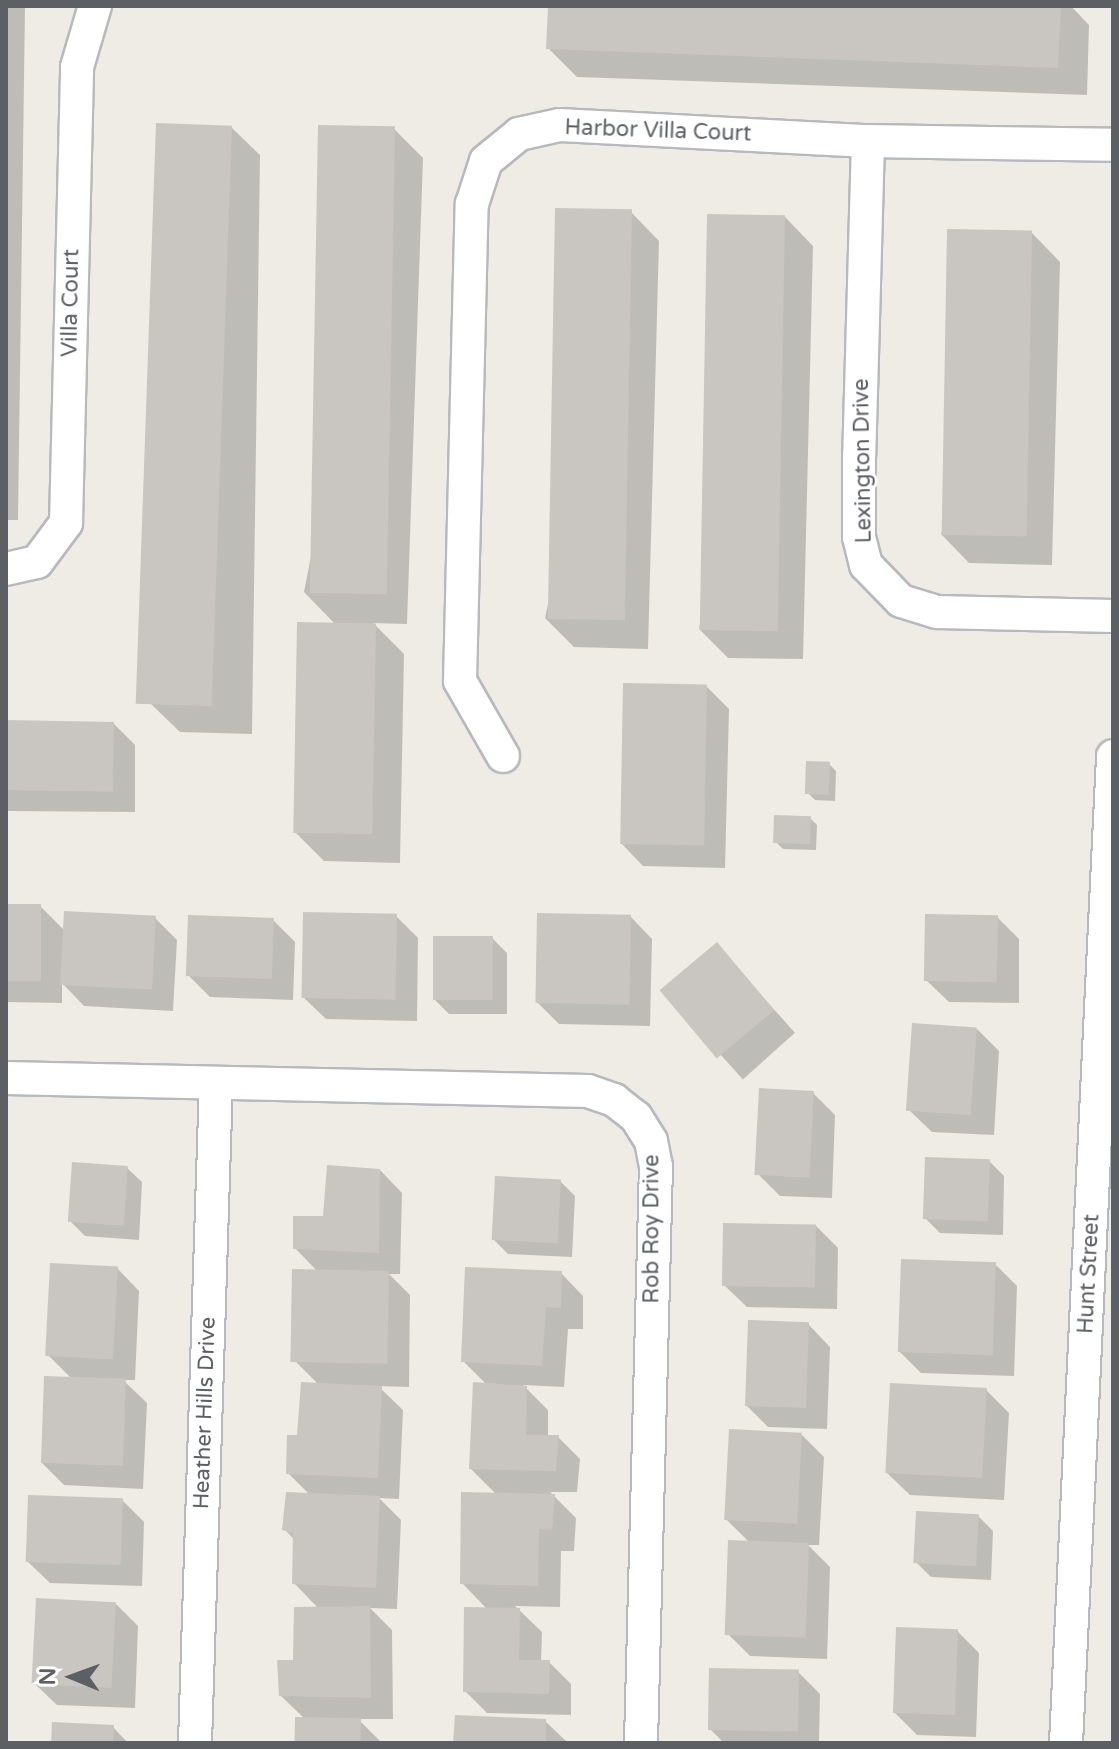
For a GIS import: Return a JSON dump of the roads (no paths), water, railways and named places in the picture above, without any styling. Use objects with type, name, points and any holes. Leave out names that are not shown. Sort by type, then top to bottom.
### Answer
[{"type":"street","name":"Villa Court","points":[[6,569],[37,562],[66,523],[77,67],[95,6]]},
{"type":"street","name":"Harbor Villa Court","points":[[503,756],[460,681],[472,204],[486,161],[519,134],[560,125],[868,141],[1113,145]]},
{"type":"street","name":"Lexington Drive","points":[[868,141],[859,456],[859,537],[866,565],[901,601],[937,612],[1113,616]]},
{"type":"street","name":"Hunt Street","points":[[1066,1743],[1105,1114],[1113,756]]},
{"type":"street","name":"Rob Roy Drive","points":[[6,1078],[588,1091],[614,1100],[643,1129],[656,1166],[641,1743]]},
{"type":"street","name":"Heather Hills Drive","points":[[195,1743],[216,1083]]}]
